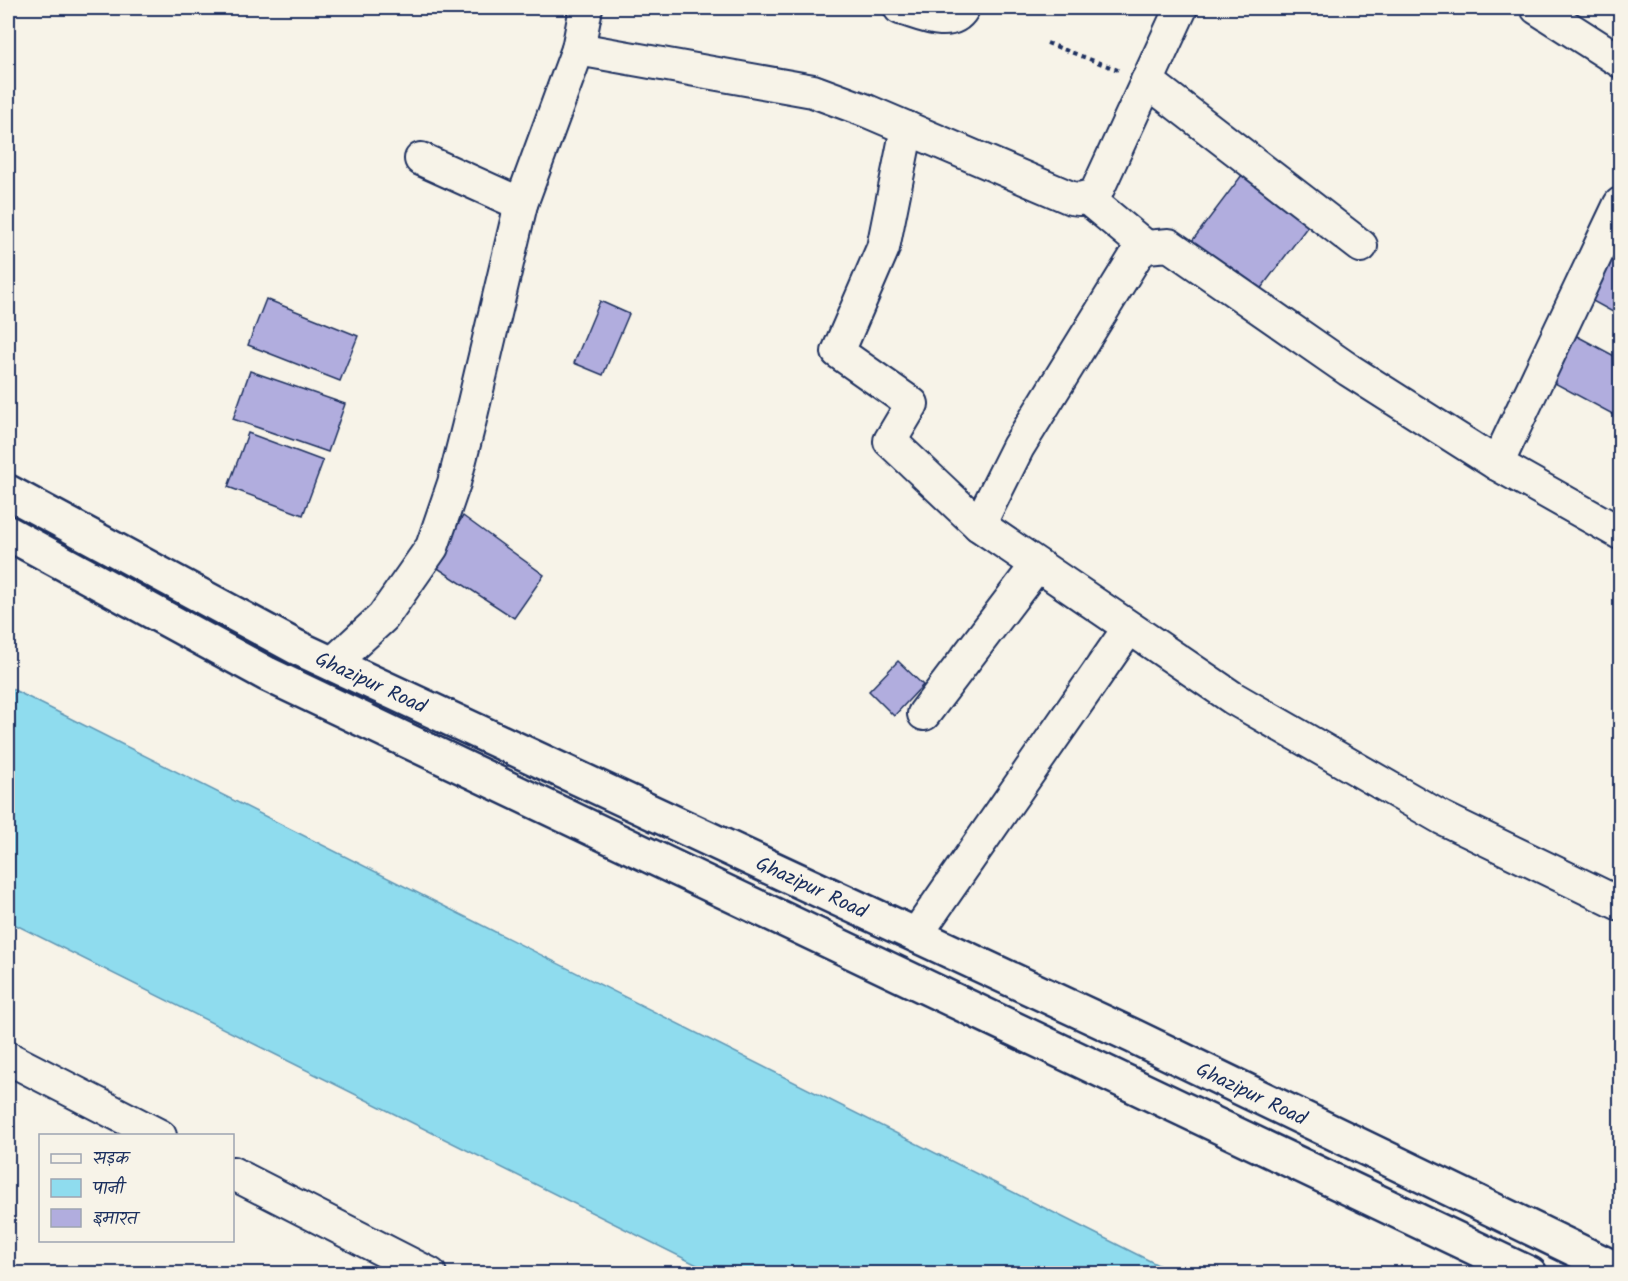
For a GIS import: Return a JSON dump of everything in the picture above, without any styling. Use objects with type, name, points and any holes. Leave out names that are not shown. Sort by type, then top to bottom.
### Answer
[{"type":"main road","name":"Ghazipur Road","points":[[8,492],[296,647],[1133,1036],[1620,1271]]},
{"type":"main road","name":"Ghazipur Road","points":[[8,533],[267,674],[1530,1274]]},
{"type":"street","points":[[332,664],[383,617],[432,547],[468,428],[521,204],[578,49],[586,8]]},
{"type":"street","points":[[900,8],[941,20],[955,16],[963,8]]},
{"type":"street","points":[[578,49],[813,91],[1071,198],[1087,198],[1095,195],[1181,8]]},
{"type":"street","points":[[1537,8],[1620,61]]},
{"type":"street","points":[[1147,81],[1361,246]]},
{"type":"street","points":[[907,129],[883,248],[838,352],[912,404],[890,441],[979,525],[1233,698],[1442,818],[1620,903]]},
{"type":"street","points":[[421,159],[521,204]]},
{"type":"street","points":[[1087,198],[1146,247]]},
{"type":"street","points":[[1497,464],[1620,204]]},
{"type":"street","points":[[979,525],[1018,447],[1137,255],[1146,247],[1169,245],[1349,370],[1497,464],[1620,533]]},
{"type":"street","points":[[924,714],[1037,565]]},
{"type":"street","points":[[916,935],[1129,628]]},
{"type":"street","points":[[8,1058],[156,1134]]},
{"type":"street","points":[[234,1174],[430,1274]]},
{"type":"path","points":[[1047,43],[1147,81]]},
{"type":"water","points":[[8,687],[1174,1273],[713,1273],[8,921]]},
{"type":"building","points":[[1245,171],[1311,222],[1259,291],[1192,241]]},
{"type":"building","points":[[1620,245],[1620,316],[1589,299]]},
{"type":"building","points":[[266,299],[358,336],[340,381],[248,345]]},
{"type":"building","points":[[600,301],[629,314],[603,375],[574,363]]},
{"type":"building","points":[[1573,334],[1620,359],[1620,418],[1549,380]]},
{"type":"building","points":[[250,371],[345,404],[328,452],[233,419]]},
{"type":"building","points":[[248,433],[323,461],[303,515],[228,487]]},
{"type":"building","points":[[463,516],[544,575],[514,618],[433,565]]},
{"type":"building","points":[[898,661],[923,685],[894,716],[869,691]]}]
